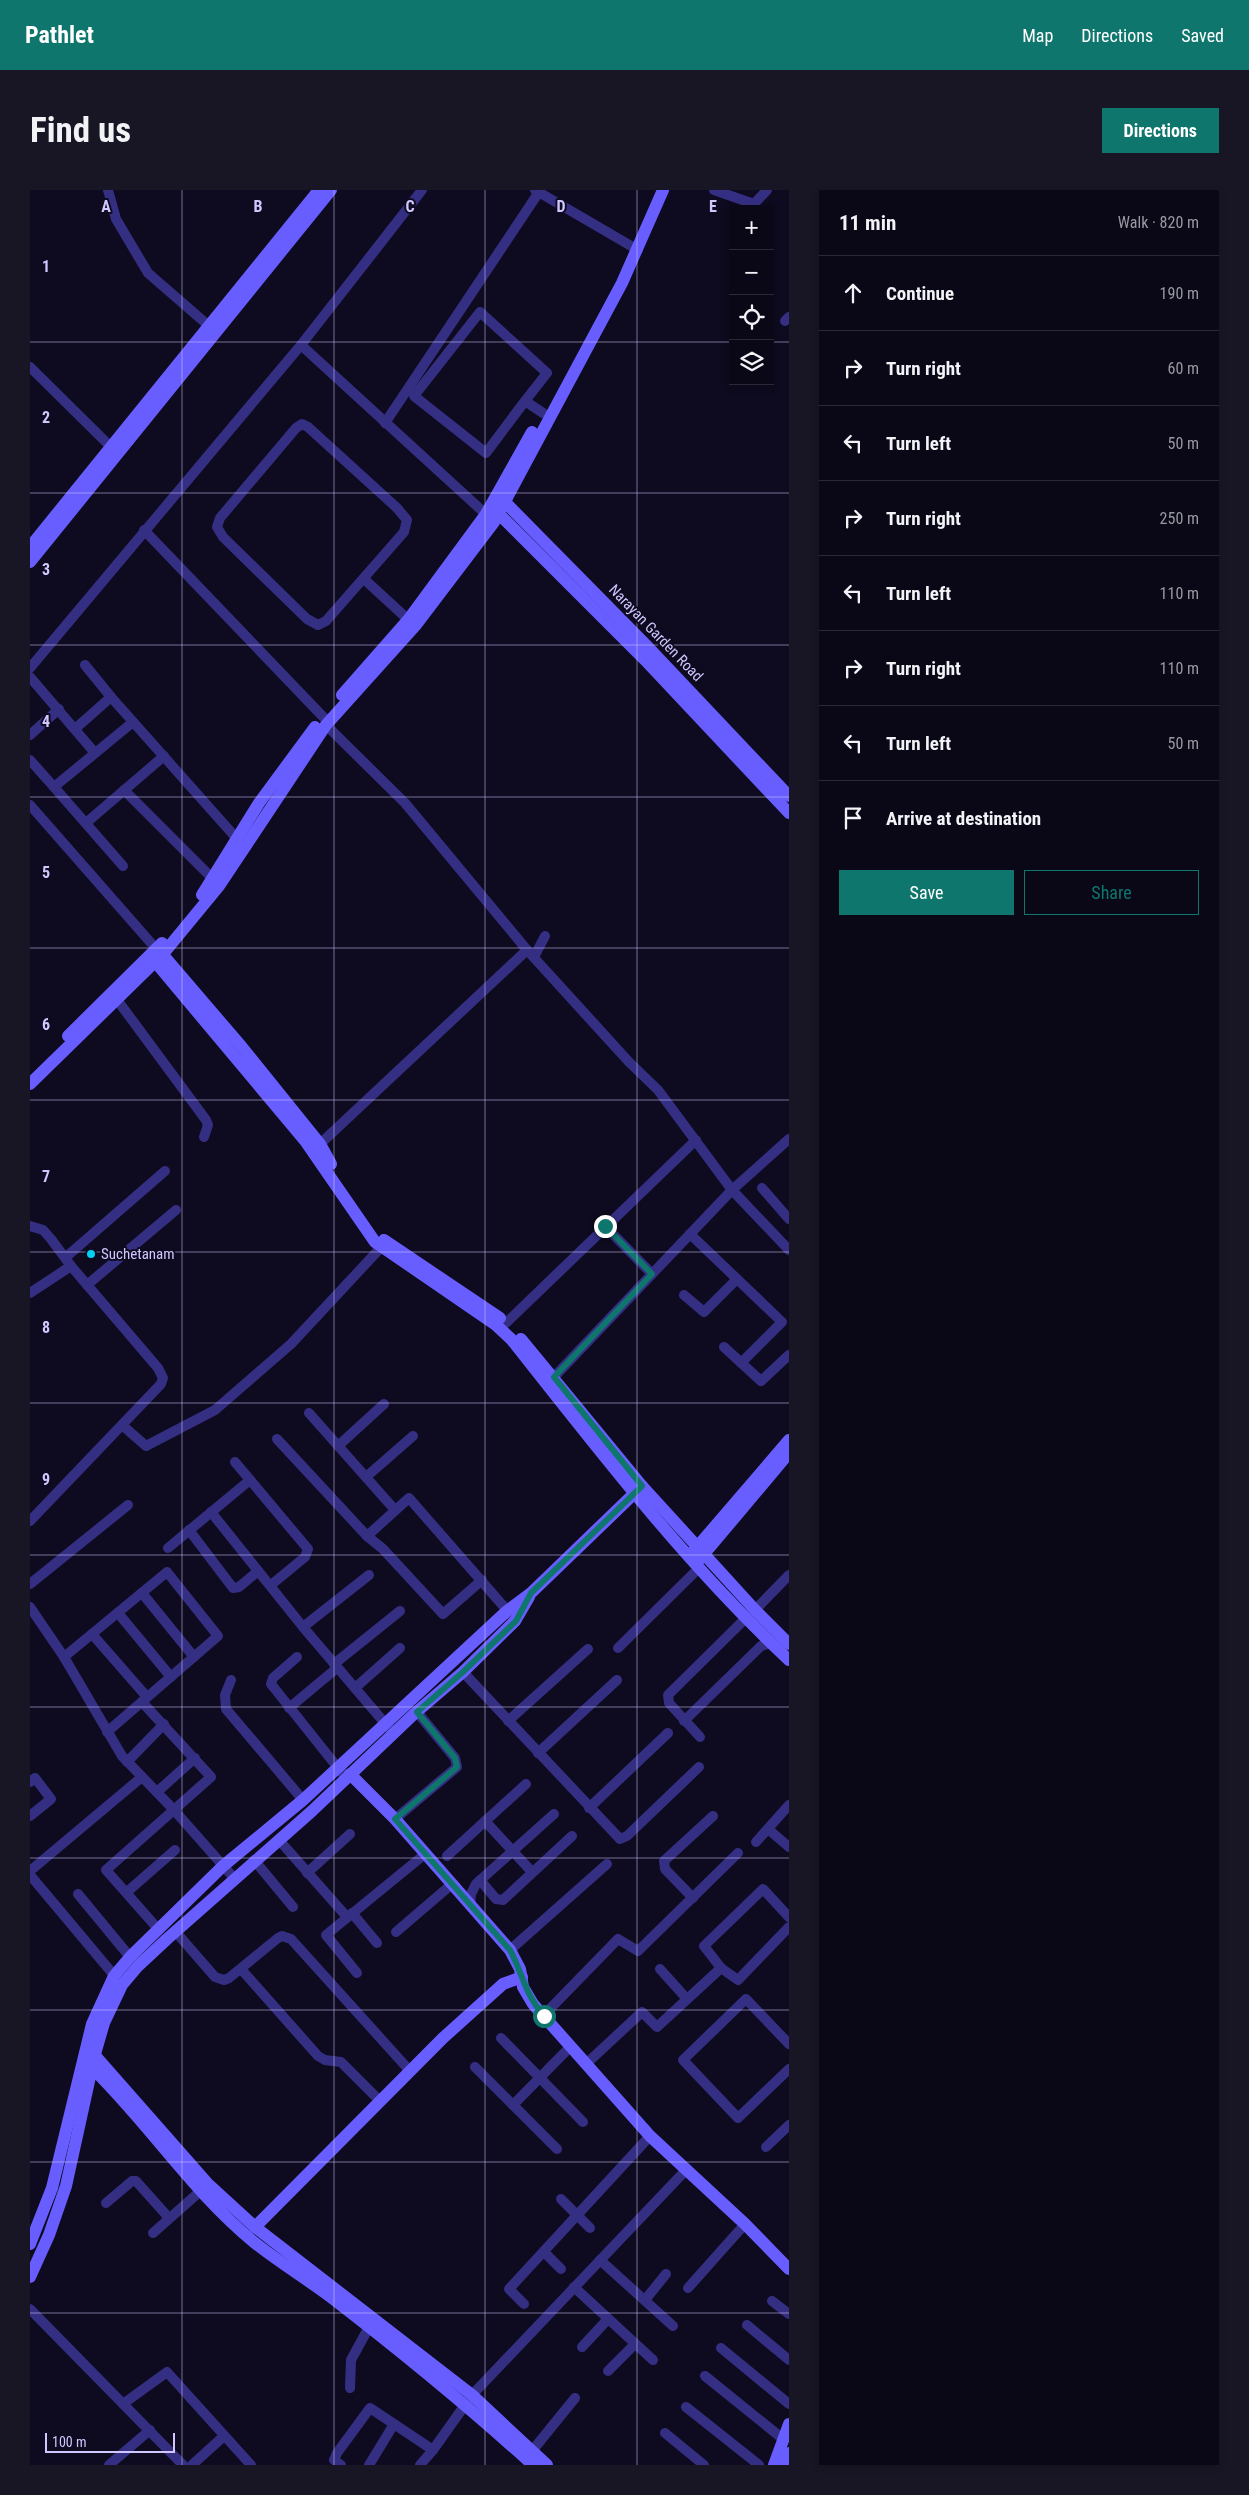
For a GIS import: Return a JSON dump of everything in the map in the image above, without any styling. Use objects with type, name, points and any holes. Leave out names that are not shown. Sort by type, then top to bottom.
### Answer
[{"type":"street","points":[[108,190],[116,219],[148,273],[209,326]]},
{"type":"street","points":[[30,562],[209,326],[318,190]]},
{"type":"street","points":[[30,547],[115,450],[332,190]]},
{"type":"street","points":[[30,668],[300,345],[422,190]]},
{"type":"street","points":[[501,497],[543,413],[612,284],[634,248],[654,190]]},
{"type":"street","points":[[216,883],[259,803],[411,623],[492,514],[663,190]]},
{"type":"street","points":[[714,190],[754,204],[767,190]]},
{"type":"street","points":[[385,423],[537,191],[634,248]]},
{"type":"street","points":[[480,312],[547,373],[525,401],[486,453],[414,396],[480,312]]},
{"type":"street","points":[[300,345],[385,423],[492,514],[652,667],[789,813]]},
{"type":"street","points":[[30,367],[115,450]]},
{"type":"street","points":[[525,401],[543,413]]},
{"type":"street","points":[[302,424],[315,433],[397,508],[407,520],[404,532],[364,579],[326,621],[315,625],[223,536],[217,527],[220,518],[296,428],[302,424]]},
{"type":"street","name":"Narayan Garden Road","points":[[501,497],[789,796]]},
{"type":"street","points":[[144,530],[405,803],[531,953],[629,1062],[658,1090],[732,1190],[789,1250]]},
{"type":"street","points":[[364,579],[411,623]]},
{"type":"street","points":[[85,664],[111,697],[238,840]]},
{"type":"street","points":[[30,677],[76,728],[95,753]]},
{"type":"street","points":[[76,728],[111,697]]},
{"type":"street","points":[[30,735],[59,709]]},
{"type":"street","points":[[54,787],[133,722]]},
{"type":"street","points":[[30,1084],[118,1001],[155,953],[216,883],[326,722]]},
{"type":"street","points":[[86,823],[164,756]]},
{"type":"street","points":[[30,760],[123,866]]},
{"type":"street","points":[[124,790],[216,883]]},
{"type":"street","points":[[30,804],[155,953],[320,1144],[384,1245],[504,1331],[638,1490],[697,1558],[750,1614],[771,1643],[789,1660]]},
{"type":"street","points":[[320,1144],[531,953],[545,936]]},
{"type":"street","points":[[30,1072],[155,953]]},
{"type":"street","points":[[155,953],[306,1142],[370,1236],[475,1300],[506,1323],[554,1377],[638,1490]]},
{"type":"street","points":[[118,1001],[206,1120],[208,1125],[204,1137]]},
{"type":"street","points":[[554,1377],[732,1190],[789,1139]]},
{"type":"street","points":[[506,1323],[696,1140]]},
{"type":"street","points":[[30,1293],[68,1262],[165,1171]]},
{"type":"street","points":[[762,1188],[789,1219]]},
{"type":"street","points":[[87,1285],[176,1210]]},
{"type":"street","points":[[30,1226],[43,1230],[158,1368],[163,1378],[160,1384],[122,1425],[31,1518]]},
{"type":"street","points":[[605,1226],[652,1274]]},
{"type":"street","points":[[690,1234],[737,1279],[785,1318],[741,1363]]},
{"type":"street","points":[[122,1425],[146,1446],[215,1410],[291,1344],[384,1245]]},
{"type":"street","points":[[684,1295],[704,1312],[737,1279]]},
{"type":"street","points":[[724,1346],[761,1381],[789,1355]]},
{"type":"street","points":[[338,1446],[384,1404]]},
{"type":"street","points":[[308,1413],[395,1510]]},
{"type":"street","points":[[366,1477],[413,1436]]},
{"type":"street","points":[[277,1439],[367,1536],[384,1549],[443,1614],[482,1580]]},
{"type":"street","points":[[697,1558],[789,1440]]},
{"type":"street","points":[[618,1648],[789,1453]]},
{"type":"street","points":[[235,1462],[308,1549],[305,1557],[271,1585]]},
{"type":"street","points":[[168,1548],[250,1480]]},
{"type":"street","points":[[30,2277],[66,2186],[92,2068],[90,2050],[95,2014],[118,1980],[130,1957],[224,1866],[303,1800],[384,1722],[507,1611],[531,1593],[638,1490]]},
{"type":"street","points":[[367,1536],[409,1498],[516,1621]]},
{"type":"street","points":[[30,1584],[128,1505]]},
{"type":"street","points":[[211,1512],[303,1627],[393,1733]]},
{"type":"street","points":[[189,1530],[232,1588],[239,1587],[258,1570]]},
{"type":"street","points":[[64,1657],[167,1572],[218,1636],[107,1732]]},
{"type":"street","points":[[303,1627],[369,1575]]},
{"type":"street","points":[[700,1737],[669,1703],[670,1692],[789,1575]]},
{"type":"street","points":[[142,1593],[194,1657]]},
{"type":"street","points":[[118,1980],[138,1966],[254,1860],[280,1840],[393,1733],[463,1672],[516,1621],[531,1593]]},
{"type":"street","points":[[30,1608],[64,1657],[107,1732],[127,1762],[174,1810],[234,1878]]},
{"type":"street","points":[[289,1708],[400,1611]]},
{"type":"street","points":[[118,1613],[171,1677]]},
{"type":"street","points":[[750,1614],[789,1644]]},
{"type":"street","points":[[92,1634],[164,1724],[211,1778],[106,1870],[159,1930]]},
{"type":"street","points":[[684,1721],[761,1646],[771,1643]]},
{"type":"street","points":[[355,1688],[400,1648]]},
{"type":"street","points":[[508,1720],[588,1648]]},
{"type":"street","points":[[297,1658],[271,1680],[289,1708],[337,1767],[395,1819],[510,1950],[520,1969],[524,1986],[533,2004],[650,2136],[784,2263]]},
{"type":"street","points":[[463,1672],[616,1836],[624,1838],[699,1767]]},
{"type":"street","points":[[231,1680],[225,1695],[226,1709],[303,1800]]},
{"type":"street","points":[[538,1754],[617,1680]]},
{"type":"street","points":[[395,1819],[457,1767],[455,1758],[417,1712]]},
{"type":"street","points":[[127,1762],[164,1724]]},
{"type":"street","points":[[589,1808],[668,1733]]},
{"type":"street","points":[[157,1792],[195,1758]]},
{"type":"street","points":[[30,1871],[142,1777]]},
{"type":"street","points":[[30,1782],[35,1778],[52,1799],[30,1816]]},
{"type":"street","points":[[447,1856],[526,1784]]},
{"type":"street","points":[[756,1842],[789,1805]]},
{"type":"street","points":[[470,1905],[472,1888],[554,1814]]},
{"type":"street","points":[[694,1898],[665,1869],[664,1861],[713,1816]]},
{"type":"street","points":[[486,1821],[532,1872]]},
{"type":"street","points":[[768,1829],[789,1847]]},
{"type":"street","points":[[307,1873],[350,1834]]},
{"type":"street","points":[[480,1880],[496,1899],[503,1900],[572,1836]]},
{"type":"street","points":[[280,1840],[307,1873],[377,1943]]},
{"type":"street","points":[[127,1892],[175,1850]]},
{"type":"street","points":[[357,1973],[326,1935],[425,1854]]},
{"type":"street","points":[[544,2016],[618,1939],[638,1951],[738,1854]]},
{"type":"street","points":[[254,1860],[293,1907]]},
{"type":"street","points":[[510,1950],[607,1864]]},
{"type":"street","points":[[30,1875],[118,1980]]},
{"type":"street","points":[[396,1932],[452,1884]]},
{"type":"street","points":[[789,1917],[763,1889],[704,1946],[721,1968],[738,1980],[789,1927]]},
{"type":"street","points":[[78,1894],[130,1957]]},
{"type":"street","points":[[175,1931],[220,1980],[229,1978],[278,1938],[282,1936],[291,1939],[410,2071]]},
{"type":"street","points":[[660,1968],[687,1999]]},
{"type":"street","points":[[586,2064],[642,2012],[657,2026],[721,1968]]},
{"type":"street","points":[[241,1969],[318,2056],[325,2060],[341,2062],[380,2101]]},
{"type":"street","points":[[254,2227],[443,2038],[503,1984],[522,1978]]},
{"type":"street","points":[[789,2044],[746,1999],[683,2060],[738,2118],[789,2069]]},
{"type":"street","points":[[501,2038],[583,2122]]},
{"type":"street","points":[[513,2105],[570,2046]]},
{"type":"street","points":[[30,2244],[52,2188],[82,2058],[90,2050]]},
{"type":"street","points":[[90,2050],[204,2187],[470,2400],[547,2465]]},
{"type":"street","points":[[82,2058],[114,2089],[255,2243],[470,2400],[533,2465]]},
{"type":"street","points":[[475,2067],[557,2149]]},
{"type":"street","points":[[766,2147],[789,2126]]},
{"type":"street","points":[[524,2304],[509,2289],[650,2136]]},
{"type":"street","points":[[420,2465],[470,2400],[686,2170]]},
{"type":"street","points":[[106,2204],[132,2181],[136,2181],[170,2218]]},
{"type":"street","points":[[153,2233],[204,2187]]},
{"type":"street","points":[[561,2199],[590,2228]]},
{"type":"street","points":[[688,2288],[745,2224]]},
{"type":"street","points":[[544,2252],[561,2269]]},
{"type":"street","points":[[600,2260],[673,2326]]},
{"type":"street","points":[[644,2300],[666,2274]]},
{"type":"street","points":[[574,2288],[653,2360]]},
{"type":"street","points":[[772,2301],[789,2314]]},
{"type":"street","points":[[30,2309],[183,2465]]},
{"type":"street","points":[[582,2347],[608,2319]]},
{"type":"street","points":[[747,2325],[789,2360]]},
{"type":"street","points":[[350,2388],[351,2360],[370,2327]]},
{"type":"street","points":[[608,2372],[635,2344]]},
{"type":"street","points":[[721,2348],[789,2404]]},
{"type":"street","points":[[123,2404],[167,2372],[251,2465]]},
{"type":"street","points":[[705,2376],[784,2439]]},
{"type":"street","points":[[532,2451],[575,2398]]},
{"type":"street","points":[[341,2465],[334,2460],[337,2453],[370,2408],[433,2450]]},
{"type":"street","points":[[686,2408],[759,2465]]},
{"type":"street","points":[[369,2465],[394,2424]]},
{"type":"street","points":[[774,2465],[789,2424]]},
{"type":"street","points":[[109,2465],[150,2430]]},
{"type":"street","points":[[665,2433],[704,2465]]},
{"type":"street","points":[[192,2465],[224,2436]]},
{"type":"street","points":[[785,2465],[789,2453]]},
{"type":"place","name":"Suchetanam","points":[[91,1254]]},
{"type":"route","points":[[544,2016],[533,2004],[524,1986],[520,1969],[510,1950],[395,1819],[457,1767],[455,1758],[417,1712],[463,1672],[516,1621],[531,1593],[642,1486],[554,1377],[652,1274],[605,1226]]}]
